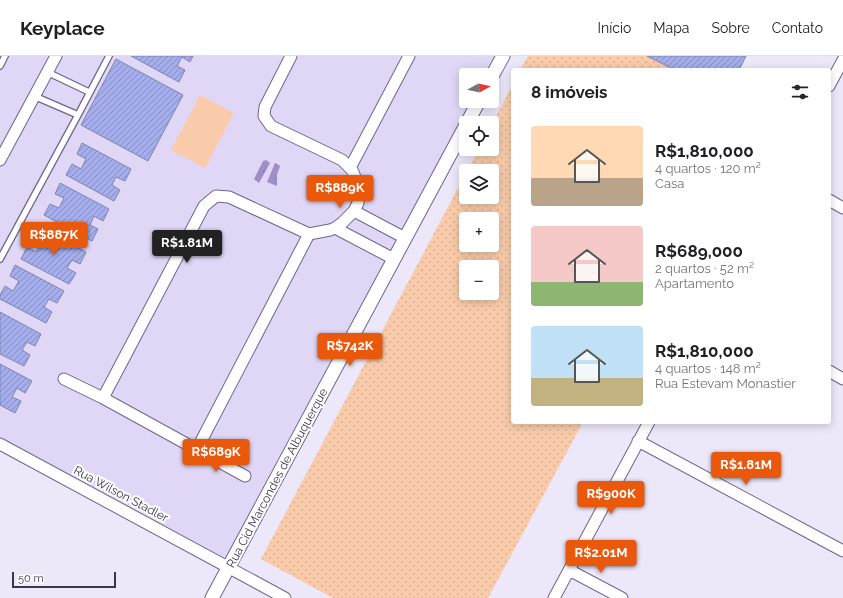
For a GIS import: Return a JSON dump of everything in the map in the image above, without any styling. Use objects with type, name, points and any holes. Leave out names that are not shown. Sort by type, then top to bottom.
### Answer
[{"type":"street","points":[[0,160],[56,56]]},
{"type":"street","points":[[103,398],[204,206],[216,196],[229,197],[309,234],[335,228],[354,211],[358,203],[360,189],[352,170],[342,160],[270,126],[264,116],[265,107],[291,56]]},
{"type":"street","points":[[350,168],[409,56]]},
{"type":"street","points":[[496,68],[503,56]]},
{"type":"street","points":[[831,82],[843,60]]},
{"type":"street","name":"Rua Cid Marcondes de Albuquerque","points":[[212,598],[459,137]]},
{"type":"street","points":[[831,201],[843,208]]},
{"type":"street","points":[[354,211],[405,238]]},
{"type":"street","points":[[335,228],[394,259]]},
{"type":"street","points":[[197,449],[309,234]]},
{"type":"street","points":[[831,372],[843,379]]},
{"type":"street","points":[[64,379],[103,398],[245,476]]},
{"type":"street","points":[[554,598],[648,424]]},
{"type":"street","points":[[638,441],[843,551]]},
{"type":"street","name":"Rua Wilson Stadler","points":[[0,444],[285,598]]},
{"type":"street","points":[[569,570],[622,598]]},
{"type":"lane","points":[[0,66],[5,56]]},
{"type":"lane","points":[[0,259],[109,56]]},
{"type":"lane","points":[[47,72],[89,92]]},
{"type":"lane","points":[[34,96],[78,115]]},
{"type":"shaded area","points":[[0,56],[503,56],[496,68],[459,68],[459,108],[475,108],[471,116],[459,116],[459,138],[229,567],[0,444]]},
{"type":"shaded area","points":[[528,56],[650,56],[674,68],[521,68]]},
{"type":"shaded area","points":[[511,88],[511,424],[582,424],[488,598],[333,598],[261,559],[459,186],[459,204],[499,204],[499,164],[471,164],[475,156],[499,156],[499,116],[496,116]]},
{"type":"shaded area","points":[[200,95],[234,113],[205,168],[171,150]]},
{"type":"water","points":[[266,160],[270,163],[259,183],[254,179],[263,161]]},
{"type":"water","points":[[275,163],[280,166],[277,175],[277,186],[267,182]]},
{"type":"building","points":[[131,56],[193,56],[190,62],[182,57],[177,66],[185,70],[179,82]]},
{"type":"building","points":[[647,56],[746,56],[740,68],[671,68]]},
{"type":"building","points":[[116,59],[183,95],[148,161],[81,125]]},
{"type":"building","points":[[82,143],[131,169],[125,181],[116,177],[112,185],[120,190],[114,201],[66,175],[72,164],[81,169],[86,159],[77,154]]},
{"type":"building","points":[[60,183],[109,209],[103,221],[94,216],[90,225],[98,229],[92,241],[44,215],[50,204],[59,208],[64,198],[55,194]]},
{"type":"building","points":[[38,226],[86,252],[80,264],[72,260],[67,268],[76,273],[69,284],[21,259],[27,247],[36,252],[42,242],[33,237]]},
{"type":"building","points":[[15,265],[64,291],[57,303],[49,299],[44,307],[52,312],[46,323],[0,299],[0,295],[5,286],[13,291],[19,281],[10,276]]},
{"type":"building","points":[[0,312],[41,334],[35,346],[27,342],[22,350],[30,355],[24,366],[0,354]]},
{"type":"building","points":[[0,364],[32,381],[25,393],[17,388],[12,397],[21,401],[15,413],[0,405]]}]
